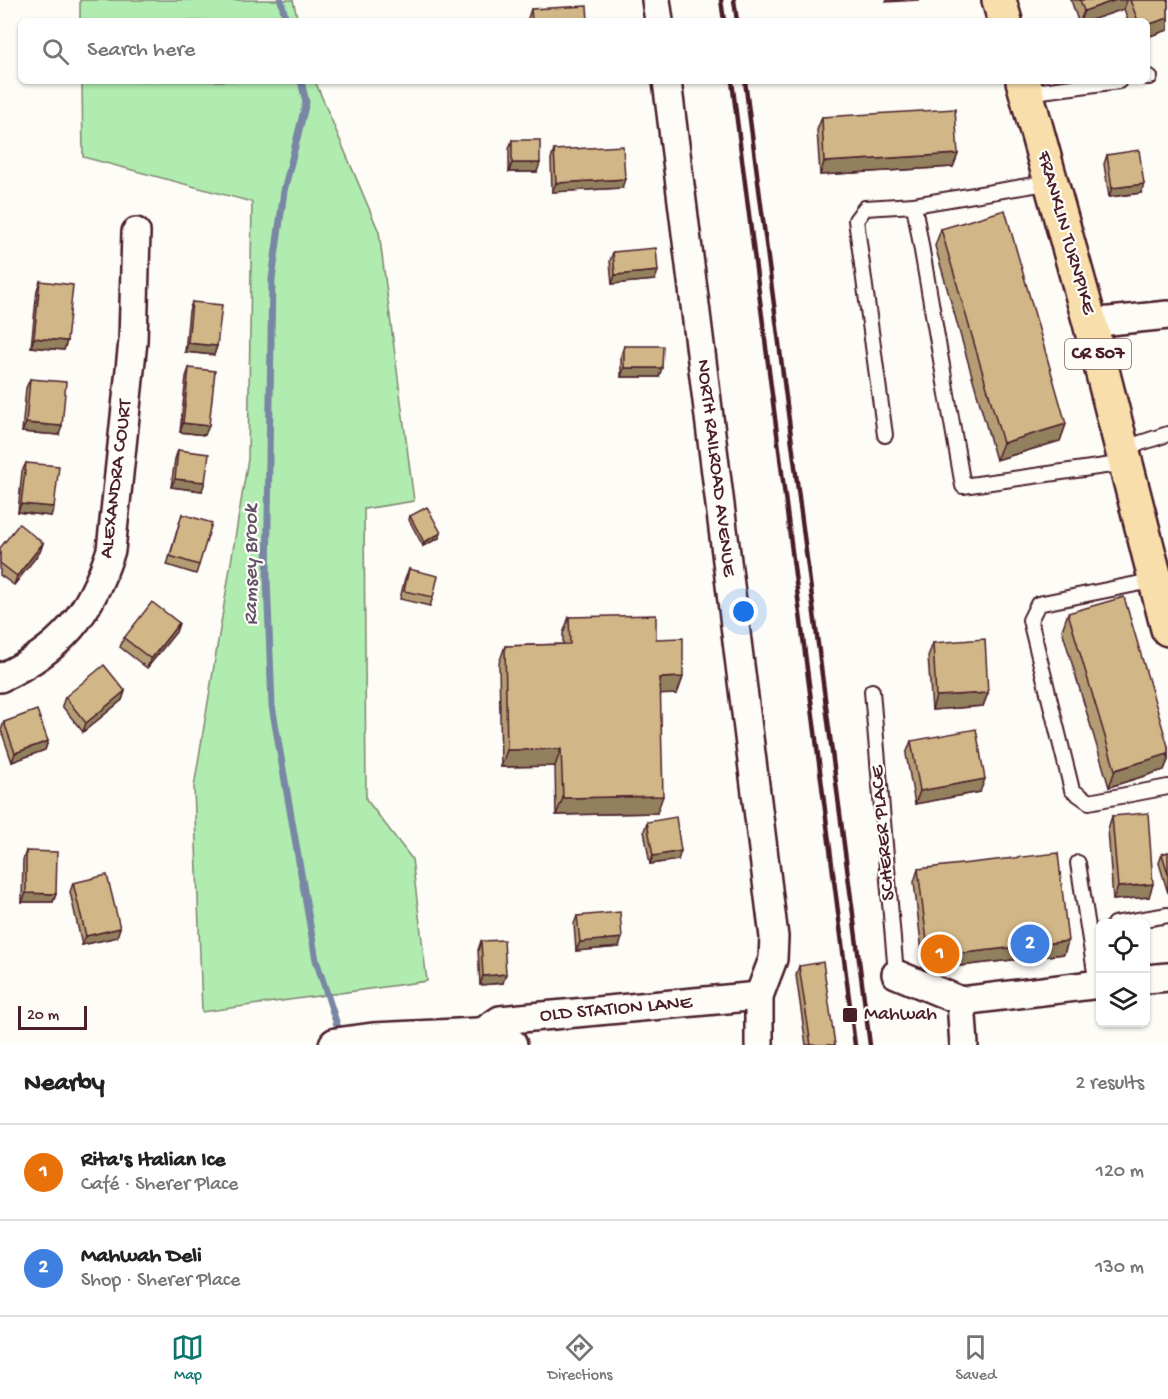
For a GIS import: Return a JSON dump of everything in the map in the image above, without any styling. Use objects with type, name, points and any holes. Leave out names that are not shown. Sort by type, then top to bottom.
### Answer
[{"type":"main road","points":[[999,0],[1004,18]]},
{"type":"main road","name":"FRANKLIN TURNPIKE","points":[[1024,87],[1090,323],[1168,629]]},
{"type":"street","points":[[656,0],[659,18]]},
{"type":"street","name":"NORTH RAILROAD AVENUE","points":[[667,84],[774,937],[773,958],[759,996]]},
{"type":"street","name":"ALEXANDRA COURT","points":[[0,678],[25,667],[69,631],[88,606],[101,580],[111,550],[133,341],[136,232]]},
{"type":"street","points":[[1090,323],[1168,315]]},
{"type":"street","points":[[896,974],[961,1001],[1096,985]]},
{"type":"street","points":[[1150,979],[1168,977]]},
{"type":"street","points":[[759,996],[759,1045]]},
{"type":"street","name":"OLD STATION LANE","points":[[478,1035],[500,1020],[759,996]]},
{"type":"street","points":[[961,1001],[964,1045]]},
{"type":"street","points":[[336,1045],[373,1040],[478,1035],[510,1045]]},
{"type":"lane","points":[[1024,87],[1072,84]]},
{"type":"lane","points":[[885,435],[856,220],[865,208],[914,205],[1052,182]]},
{"type":"lane","points":[[914,205],[963,486],[1124,456],[1168,435]]},
{"type":"lane","points":[[1156,580],[1038,604],[1030,620],[1072,790],[1089,802],[1168,787]]},
{"type":"lane","name":"SCHERER PLACE","points":[[872,691],[896,974]]},
{"type":"lane","points":[[1078,863],[1094,927],[1098,973]]},
{"type":"lane","points":[[1144,919],[1168,915]]},
{"type":"green space","points":[[80,0],[293,0],[297,18],[80,18]]},
{"type":"green space","points":[[82,84],[316,84],[379,232],[414,501],[364,509],[366,799],[412,859],[427,981],[202,1012],[194,787],[248,459],[252,202],[83,157]]},
{"type":"building","points":[[1080,0],[1116,0],[1084,11]]},
{"type":"building","points":[[1130,0],[1168,0],[1168,18],[1150,24],[1150,18],[1137,18]]},
{"type":"building","points":[[587,6],[588,18],[532,18],[531,9]]},
{"type":"building","points":[[955,109],[958,154],[824,162],[822,117]]},
{"type":"building","points":[[512,140],[540,140],[540,163],[512,163]]},
{"type":"building","points":[[623,146],[625,179],[556,183],[554,150]]},
{"type":"building","points":[[1139,150],[1144,184],[1112,188],[1107,155]]},
{"type":"building","points":[[1005,210],[1066,424],[1003,443],[941,229]]},
{"type":"building","points":[[656,248],[658,271],[615,275],[613,252]]},
{"type":"building","points":[[40,281],[73,285],[67,341],[34,338]]},
{"type":"building","points":[[192,302],[222,305],[217,346],[188,343]]},
{"type":"building","points":[[624,346],[663,346],[662,368],[624,368]]},
{"type":"building","points":[[189,368],[215,371],[209,426],[183,423]]},
{"type":"building","points":[[30,379],[66,382],[62,426],[26,423]]},
{"type":"building","points":[[178,450],[209,454],[205,482],[175,479]]},
{"type":"building","points":[[26,463],[59,466],[54,507],[21,504]]},
{"type":"building","points":[[427,507],[441,533],[424,542],[410,516]]},
{"type":"building","points":[[182,514],[212,523],[199,565],[170,556]]},
{"type":"building","points":[[19,524],[43,543],[17,576],[0,563],[0,548]]},
{"type":"building","points":[[409,569],[438,576],[433,597],[404,591]]},
{"type":"building","points":[[1124,597],[1168,746],[1168,754],[1115,770],[1068,613]]},
{"type":"building","points":[[152,602],[179,623],[151,659],[124,638]]},
{"type":"building","points":[[656,615],[656,639],[683,638],[683,677],[660,678],[663,796],[563,798],[561,749],[507,750],[505,646],[570,644],[569,617]]},
{"type":"building","points":[[985,639],[988,693],[936,696],[933,643]]},
{"type":"building","points":[[104,665],[125,691],[86,723],[65,697]]},
{"type":"building","points":[[37,710],[48,741],[15,753],[4,722]]},
{"type":"building","points":[[976,729],[985,779],[920,791],[911,741]]},
{"type":"building","points":[[1148,813],[1153,884],[1118,887],[1112,816]]},
{"type":"building","points":[[676,817],[681,851],[653,856],[647,822]]},
{"type":"building","points":[[26,851],[57,852],[56,894],[26,893]]},
{"type":"building","points":[[1168,852],[1168,874],[1162,854]]},
{"type":"building","points":[[1058,853],[1068,941],[929,957],[918,869]]},
{"type":"building","points":[[107,875],[120,928],[86,936],[73,883]]},
{"type":"building","points":[[620,912],[622,938],[580,942],[577,916]]},
{"type":"building","points":[[504,940],[506,974],[483,976],[481,941]]},
{"type":"building","name":"Mahwah","points":[[823,962],[835,1045],[811,1045],[799,966]]},
{"type":"waterway","name":"Ramsey Brook","points":[[281,0],[285,18]]},
{"type":"waterway","name":"Ramsey Brook","points":[[302,84],[306,102],[284,191],[272,279],[267,579],[272,706],[316,960],[341,1037]]},
{"type":"railway","points":[[721,0],[724,18]]},
{"type":"railway","points":[[734,0],[737,18]]},
{"type":"railway","points":[[732,84],[855,1045]]},
{"type":"railway","points":[[745,84],[870,1045]]},
{"type":"place","name":"Mahwah Deli","points":[[1030,944]]},
{"type":"place","name":"Rita's Italian Ice","points":[[940,954]]},
{"type":"place","name":"Mahwah","points":[[850,1015]]}]
